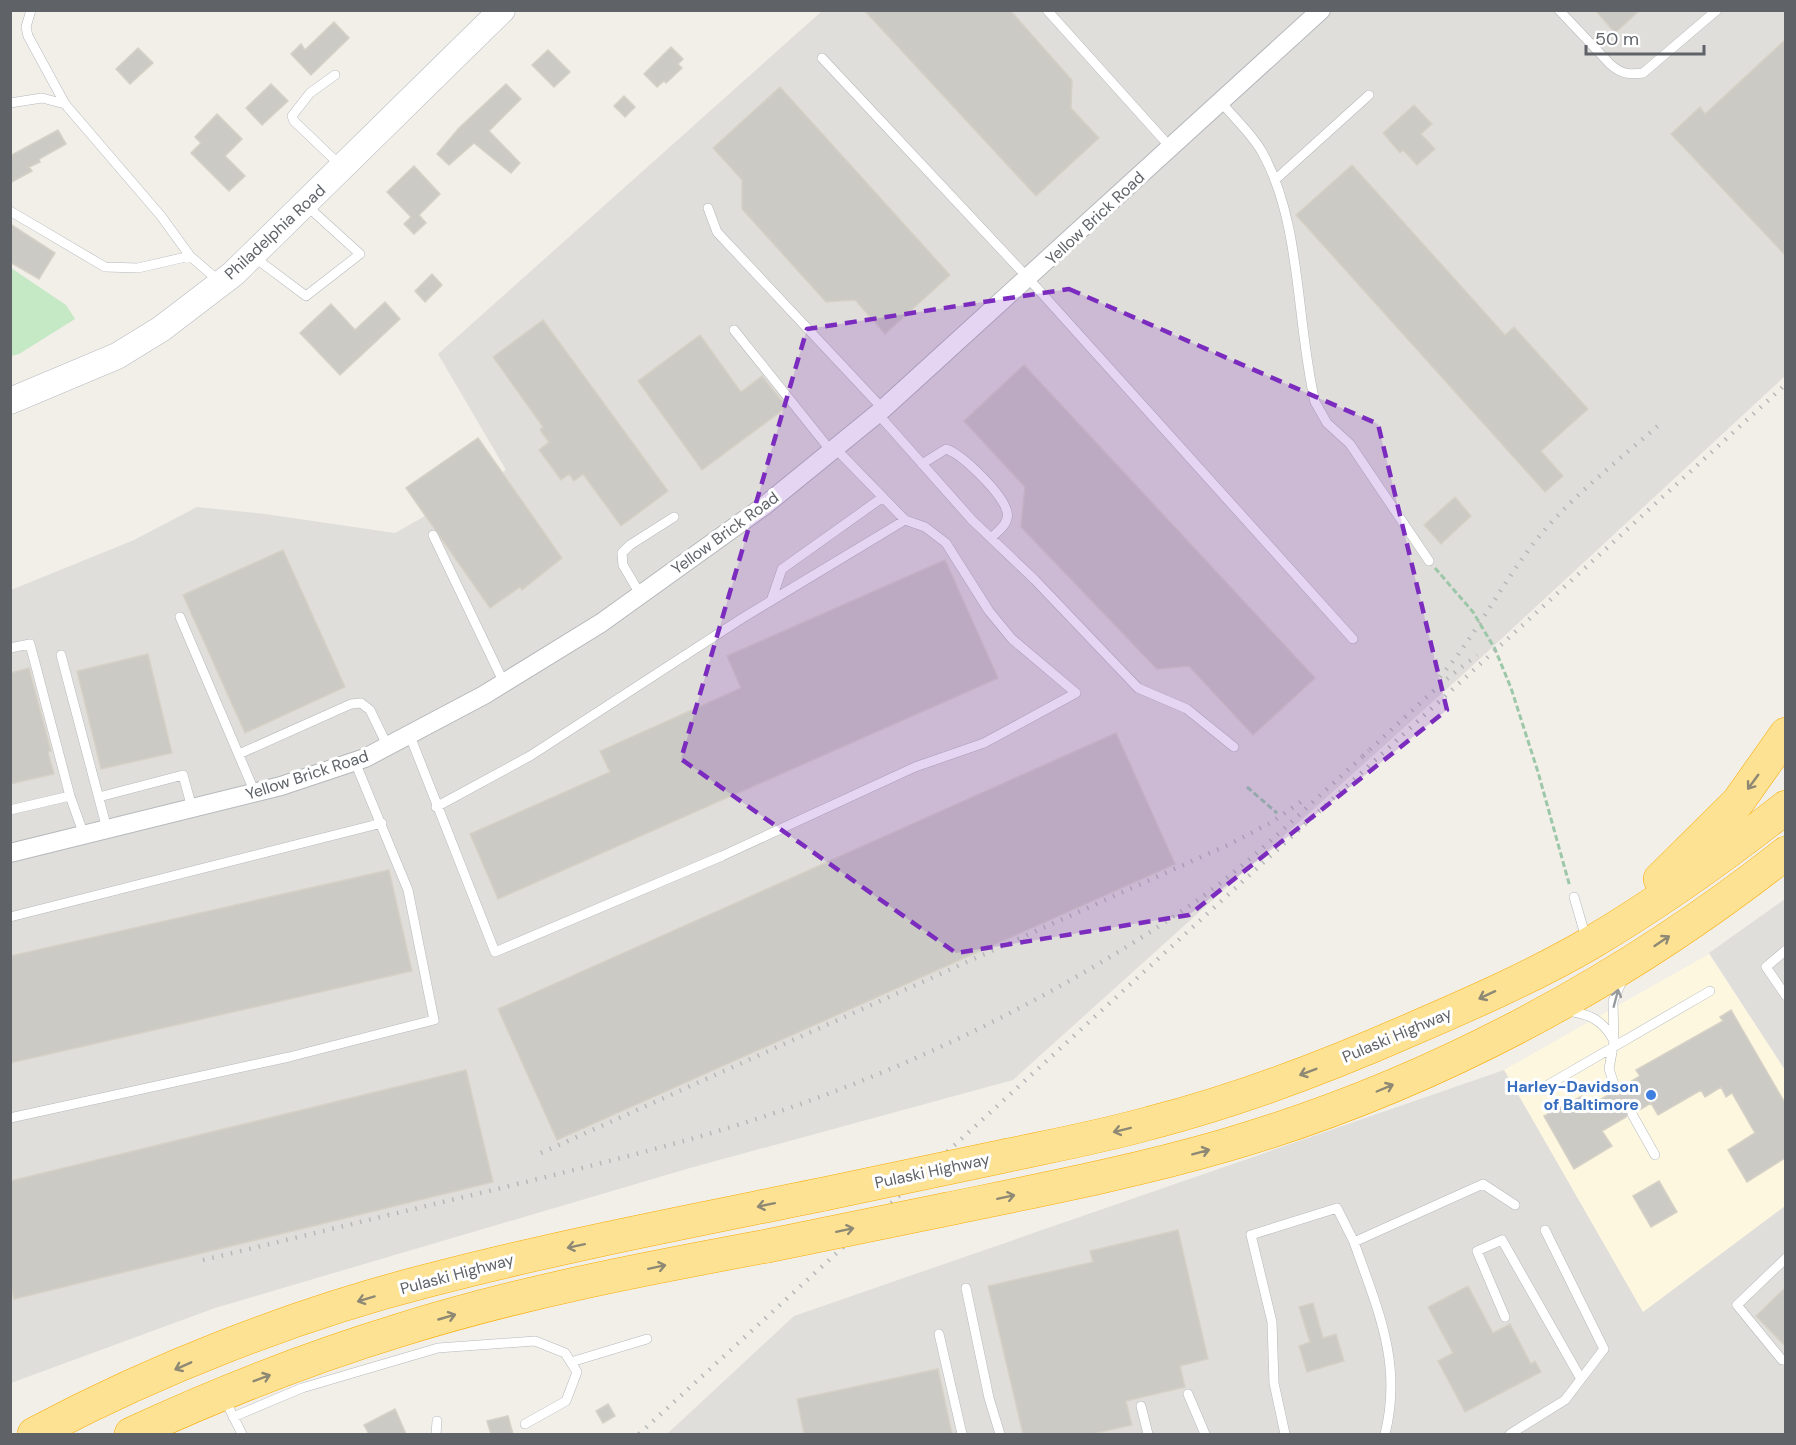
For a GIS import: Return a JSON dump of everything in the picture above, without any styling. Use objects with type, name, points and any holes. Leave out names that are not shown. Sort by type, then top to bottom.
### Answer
[{"type":"highway","points":[[1595,984],[1583,947],[1717,825],[1738,802],[1785,734]]},
{"type":"highway","name":"Pulaski Highway","points":[[34,1434],[208,1355],[280,1327],[428,1280],[523,1257],[1151,1123],[1292,1079],[1450,1013],[1583,947],[1706,869],[1785,807]]},
{"type":"highway","points":[[131,1434],[227,1406],[345,1348],[479,1308],[1144,1167],[1224,1146],[1305,1119],[1450,1060],[1595,984],[1635,960],[1785,853]]},
{"type":"main road","name":"Philadelphia Road","points":[[10,401],[117,356],[161,329],[221,283],[343,168],[502,10]]},
{"type":"street","name":"Yellow Brick Road","points":[[10,853],[255,793],[355,762],[410,736],[504,683],[601,623],[764,506],[880,411],[1321,10]]},
{"type":"lane","points":[[31,10],[26,27],[28,36],[65,104],[162,216],[190,256],[221,283]]},
{"type":"lane","points":[[1047,10],[1171,148]]},
{"type":"lane","points":[[1559,10],[1618,72],[1629,75],[1643,74],[1717,10]]},
{"type":"lane","points":[[822,58],[1028,278],[1353,639]]},
{"type":"lane","points":[[335,75],[310,93],[292,116],[294,121],[343,168]]},
{"type":"lane","points":[[1276,179],[1369,95]]},
{"type":"lane","points":[[10,103],[42,98],[65,104]]},
{"type":"lane","points":[[1221,102],[1261,149],[1276,179],[1294,255],[1310,380],[1315,402],[1328,423],[1350,444],[1429,561]]},
{"type":"lane","points":[[252,256],[306,296],[360,254],[305,204]]},
{"type":"lane","points":[[708,208],[717,232],[880,411],[922,464],[991,538],[1035,580],[1138,688],[1187,709],[1234,747]]},
{"type":"lane","points":[[10,211],[105,267],[138,268],[190,256]]},
{"type":"lane","points":[[410,736],[436,807],[495,952],[722,856],[915,767],[984,743],[1076,693],[1012,639],[990,611],[946,543],[925,527],[905,520],[833,450],[734,330]]},
{"type":"lane","points":[[922,464],[946,449],[953,452],[978,474],[998,496],[1007,512],[1006,524],[991,538]]},
{"type":"lane","points":[[771,601],[782,569],[883,497]]},
{"type":"lane","points":[[640,594],[623,565],[622,553],[630,544],[674,517]]},
{"type":"lane","points":[[436,807],[530,756],[771,601],[905,520]]},
{"type":"lane","points":[[432,535],[504,683]]},
{"type":"lane","points":[[180,617],[255,793]]},
{"type":"lane","points":[[10,648],[30,644],[70,796],[84,835]]},
{"type":"lane","points":[[61,655],[107,829]]},
{"type":"lane","points":[[239,754],[351,704],[362,703],[370,710],[388,747]]},
{"type":"lane","points":[[10,1118],[289,1058],[434,1020],[408,890],[355,762]]},
{"type":"lane","points":[[99,796],[183,775],[192,808]]},
{"type":"lane","points":[[10,810],[70,796]]},
{"type":"lane","points":[[10,917],[382,823]]},
{"type":"lane","points":[[1574,897],[1583,947]]},
{"type":"lane","points":[[1785,950],[1766,967],[1785,996]]},
{"type":"lane","points":[[1616,1090],[1609,1069],[1613,1043],[1613,1001],[1620,983],[1635,960]]},
{"type":"lane","points":[[1540,1089],[1613,1043],[1710,991]]},
{"type":"lane","points":[[1546,1011],[1587,1015],[1601,1023],[1613,1043]]},
{"type":"lane","points":[[1632,1114],[1655,1155]]},
{"type":"lane","points":[[1354,1242],[1483,1184],[1515,1205]]},
{"type":"lane","points":[[1285,1434],[1274,1383],[1272,1322],[1251,1235],[1337,1208],[1354,1242],[1388,1340],[1391,1409],[1385,1434]]},
{"type":"lane","points":[[1510,1434],[1565,1400],[1604,1349],[1545,1230]]},
{"type":"lane","points":[[1505,1317],[1477,1251],[1502,1240],[1581,1379]]},
{"type":"lane","points":[[1785,1258],[1737,1305],[1782,1360],[1785,1360]]},
{"type":"lane","points":[[966,1288],[989,1398],[1000,1434]]},
{"type":"lane","points":[[939,1334],[962,1434]]},
{"type":"lane","points":[[571,1362],[647,1339]]},
{"type":"lane","points":[[242,1434],[227,1406],[302,1388],[438,1348],[535,1341],[565,1353],[577,1372],[567,1401],[525,1424]]},
{"type":"lane","points":[[1188,1394],[1204,1434]]},
{"type":"lane","points":[[1141,1406],[1148,1434]]},
{"type":"lane","points":[[436,1434],[437,1421]]},
{"type":"path","points":[[1429,561],[1473,612],[1495,649],[1511,688],[1574,897]]},
{"type":"path","points":[[1247,787],[1277,813]]},
{"type":"highlighted area","points":[[1069,289],[1378,424],[1447,710],[1189,915],[956,953],[681,759],[807,329]]},
{"type":"shaded area","points":[[822,11],[1785,11],[1785,376],[1459,678],[1013,1080],[690,1168],[215,1308],[11,1383],[11,590],[134,540],[197,507],[265,514],[395,533],[506,470],[438,354]]},
{"type":"shaded area","points":[[1785,899],[1785,1070],[1709,953]]},
{"type":"shaded area","points":[[1709,954],[1785,1070],[1785,1207],[1643,1313],[1504,1070]]},
{"type":"shaded area","points":[[1504,1070],[1643,1312],[1785,1206],[1785,1434],[667,1434],[794,1316]]},
{"type":"green space","points":[[11,268],[66,305],[75,319],[19,354],[11,356]]},
{"type":"building","points":[[864,10],[1010,10],[1072,80],[1071,108],[1099,138],[1036,196]]},
{"type":"building","points":[[1595,10],[1640,10],[1615,33]]},
{"type":"building","points":[[334,22],[349,38],[311,75],[291,54],[301,44],[305,50]]},
{"type":"building","points":[[1785,40],[1785,255],[1671,134],[1700,107],[1705,114]]},
{"type":"building","points":[[671,47],[683,59],[678,64],[682,68],[666,83],[664,81],[657,87],[644,74]]},
{"type":"building","points":[[138,48],[153,63],[130,84],[116,69]]},
{"type":"building","points":[[548,50],[570,72],[554,87],[532,65]]},
{"type":"building","points":[[271,84],[288,101],[262,125],[246,108]]},
{"type":"building","points":[[506,84],[521,99],[489,131],[520,163],[511,173],[474,143],[449,165],[437,154],[459,128]]},
{"type":"building","points":[[780,87],[950,275],[885,334],[855,300],[826,302],[742,209],[742,180],[713,148]]},
{"type":"building","points":[[624,96],[635,107],[625,117],[614,106]]},
{"type":"building","points":[[1414,105],[1432,124],[1421,134],[1435,149],[1417,165],[1403,150],[1400,153],[1383,133]]},
{"type":"building","points":[[217,114],[242,139],[225,156],[245,176],[229,191],[191,153],[201,143],[195,137]]},
{"type":"building","points":[[58,130],[66,144],[39,159],[40,162],[29,167],[32,171],[10,183],[10,156]]},
{"type":"building","points":[[1352,165],[1505,335],[1514,327],[1588,409],[1541,451],[1563,476],[1545,492],[1296,215]]},
{"type":"building","points":[[414,166],[440,194],[419,215],[426,223],[414,234],[404,224],[411,217],[387,192]]},
{"type":"building","points":[[10,224],[55,253],[39,279],[10,262]]},
{"type":"building","points":[[432,274],[442,285],[425,302],[415,291]]},
{"type":"building","points":[[385,302],[400,319],[340,375],[300,333],[331,304],[355,330]]},
{"type":"building","points":[[543,320],[668,491],[621,526],[583,474],[574,481],[569,474],[561,480],[539,450],[549,442],[540,430],[543,427],[493,357]]},
{"type":"building","points":[[700,335],[741,392],[762,376],[787,407],[702,470],[638,381]]},
{"type":"building","points":[[1024,365],[1315,678],[1253,735],[1189,666],[1157,669],[1021,527],[1025,487],[964,421]]},
{"type":"building","points":[[478,438],[562,558],[522,590],[520,587],[490,608],[406,488]]},
{"type":"building","points":[[1455,497],[1471,516],[1441,544],[1424,525]]},
{"type":"building","points":[[283,550],[345,687],[245,733],[183,595]]},
{"type":"building","points":[[945,560],[998,678],[498,899],[470,834],[610,772],[600,751],[741,688],[727,656]]},
{"type":"building","points":[[148,654],[172,753],[101,769],[77,671]]},
{"type":"building","points":[[29,668],[51,751],[48,752],[54,774],[10,784],[10,673]]},
{"type":"building","points":[[1116,733],[1175,864],[557,1140],[498,1009]]},
{"type":"building","points":[[389,870],[412,971],[10,1063],[10,956]]},
{"type":"building","name":"Harley-Davidson of Baltimore","points":[[1731,1010],[1785,1103],[1785,1158],[1747,1182],[1728,1150],[1755,1133],[1732,1093],[1726,1097],[1721,1087],[1705,1097],[1701,1090],[1658,1115],[1651,1103],[1638,1111],[1629,1108],[1626,1117],[1602,1131],[1612,1146],[1574,1169],[1544,1116],[1582,1096],[1587,1107],[1610,1094],[1619,1096],[1622,1087],[1640,1076],[1636,1070],[1723,1021],[1720,1017]]},
{"type":"building","points":[[466,1070],[493,1182],[14,1299],[10,1283],[10,1181]]},
{"type":"building","points":[[1659,1181],[1677,1212],[1651,1227],[1633,1196]]},
{"type":"building","points":[[1178,1230],[1208,1359],[1180,1366],[1185,1387],[1126,1401],[1132,1425],[1092,1434],[1023,1434],[988,1286],[1093,1262],[1090,1251]]},
{"type":"building","points":[[1468,1286],[1493,1333],[1510,1324],[1531,1364],[1535,1361],[1541,1372],[1465,1412],[1438,1361],[1453,1353],[1428,1307]]},
{"type":"building","points":[[1785,1288],[1785,1346],[1756,1316]]},
{"type":"building","points":[[1313,1303],[1323,1338],[1336,1334],[1344,1361],[1307,1372],[1299,1346],[1310,1342],[1299,1307]]},
{"type":"building","points":[[938,1369],[952,1434],[804,1434],[797,1399]]},
{"type":"building","points":[[608,1404],[615,1416],[603,1423],[596,1411]]},
{"type":"building","points":[[395,1409],[406,1434],[369,1434],[364,1425]]},
{"type":"building","points":[[508,1416],[513,1434],[491,1434],[487,1421]]},
{"type":"railway","points":[[639,1434],[1786,384]]},
{"type":"railway","points":[[1440,677],[1537,539],[1596,479],[1660,424]]},
{"type":"railway","points":[[1363,756],[1443,682],[1477,655]]},
{"type":"railway","points":[[203,1260],[690,1139],[806,1102],[907,1062],[1053,990],[1101,963],[1192,904],[1260,850],[1369,751]]},
{"type":"railway","points":[[541,1153],[1230,844],[1272,822],[1305,799]]},
{"type":"place","name":"Harley-Davidson of Baltimore","points":[[1651,1095]]}]
